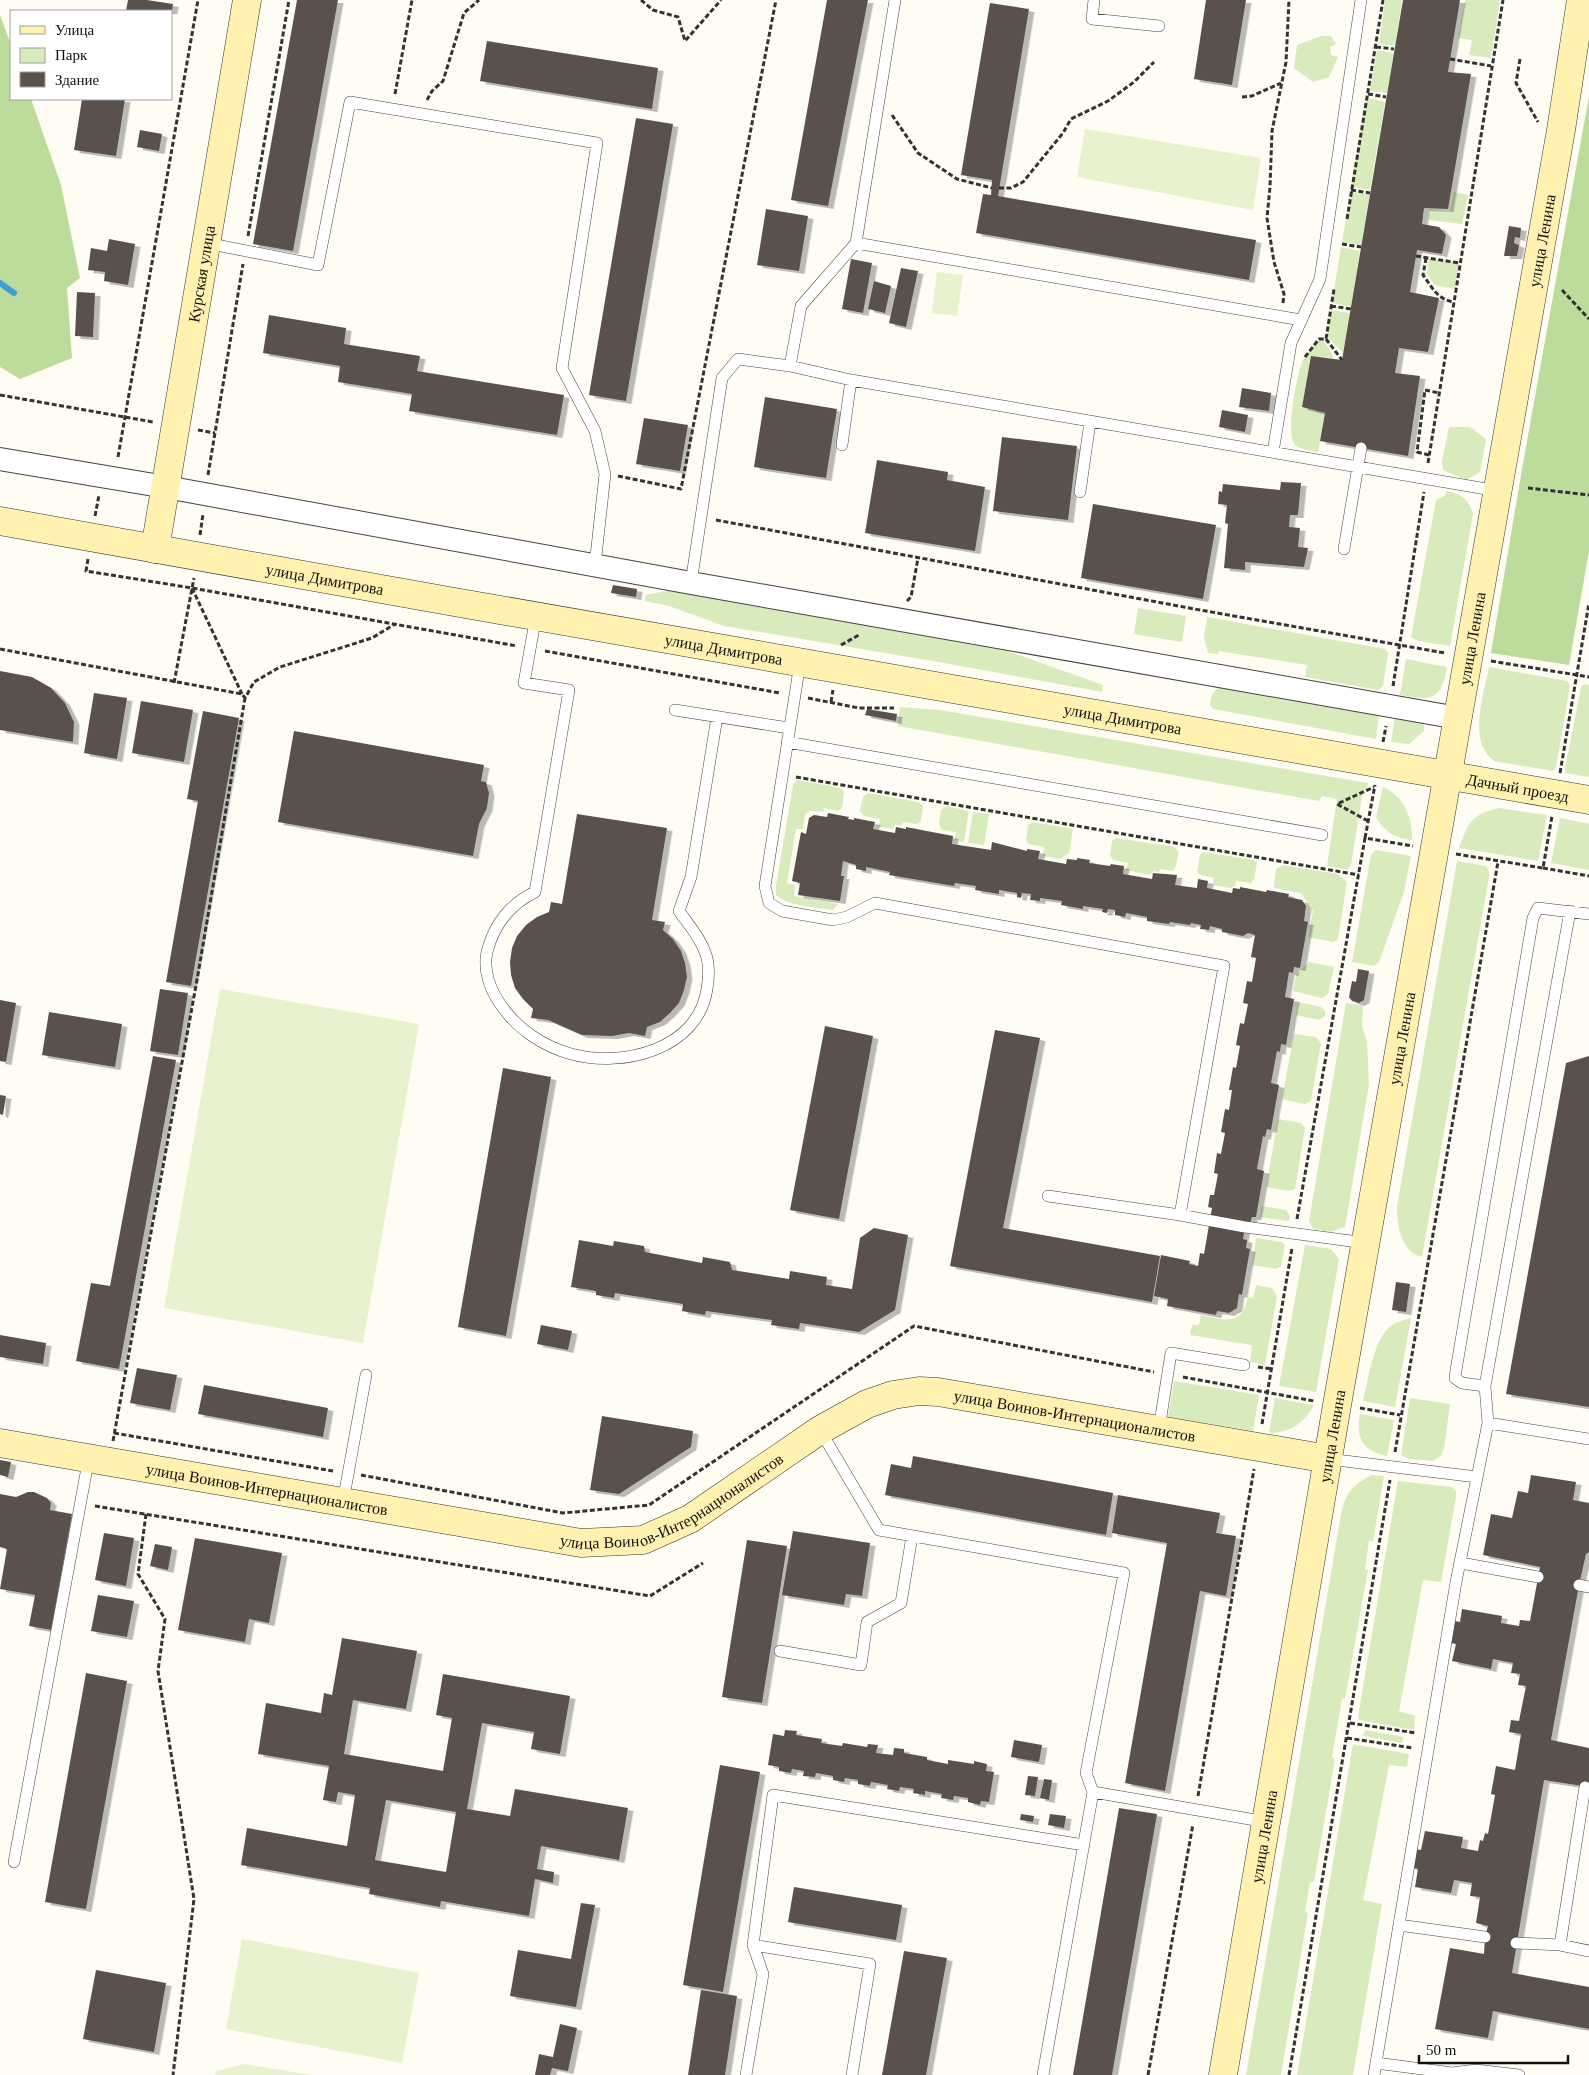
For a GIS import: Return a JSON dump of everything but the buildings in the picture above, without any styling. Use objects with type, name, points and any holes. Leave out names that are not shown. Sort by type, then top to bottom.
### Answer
[{"type":"main road","name":"Курская улица","points":[[155,549],[177,427],[247,0]]},
{"type":"main road","name":"улица Ленина","points":[[1223,2075],[1337,1405],[1561,130],[1581,0]]},
{"type":"main road","name":"улица Димитрова","points":[[0,521],[800,663],[1377,775],[1447,775]]},
{"type":"main road","name":"Дачный проезд","points":[[1447,775],[1589,800]]},
{"type":"main road","name":"улица Воинов-Интернационалистов","points":[[0,1443],[581,1542],[643,1540],[690,1519],[820,1430],[867,1404],[893,1395],[919,1391],[938,1392],[1328,1459]]},
{"type":"street","points":[[0,459],[1458,718]]},
{"type":"lane","points":[[790,366],[801,306],[856,243],[895,0]]},
{"type":"lane","points":[[1094,0],[1092,19],[1159,26]]},
{"type":"lane","points":[[1273,452],[1291,343],[1320,279],[1361,0]]},
{"type":"lane","points":[[206,243],[318,265],[350,102],[596,143],[562,368],[595,431],[605,474],[595,565]]},
{"type":"lane","points":[[856,243],[1301,320]]},
{"type":"lane","points":[[691,583],[722,378],[738,359],[790,366],[851,380],[1498,491]]},
{"type":"lane","points":[[842,445],[851,380]]},
{"type":"lane","points":[[1080,492],[1090,422]]},
{"type":"lane","points":[[1344,549],[1361,448]]},
{"type":"lane","points":[[536,616],[524,683],[569,690],[535,892],[512,907],[499,922],[490,939],[486,957],[492,992],[507,1014],[527,1033],[548,1045],[571,1054],[596,1058],[622,1058],[648,1053],[669,1044],[685,1032],[700,1014],[706,996],[709,976],[706,952],[679,911],[691,877],[717,717]]},
{"type":"lane","points":[[800,663],[764,886],[770,903],[782,911],[833,920],[847,917],[875,903],[1224,966],[1180,1215]]},
{"type":"lane","points":[[676,710],[789,728]]},
{"type":"lane","points":[[787,742],[1322,835]]},
{"type":"lane","points":[[1485,1386],[1462,1383],[1455,1378],[1533,918],[1538,908],[1589,914]]},
{"type":"lane","points":[[1519,2075],[1476,2070],[1452,2073],[1375,2069],[1428,1750],[1488,1423],[1485,1386],[1570,911]]},
{"type":"lane","points":[[1048,1196],[1366,1244]]},
{"type":"lane","points":[[1159,1429],[1171,1353],[1244,1365]]},
{"type":"lane","points":[[343,1502],[366,1374]]},
{"type":"lane","points":[[1488,1423],[1589,1439]]},
{"type":"lane","points":[[820,1430],[879,1530],[1124,1573],[1086,1773],[1093,1792],[1043,2075]]},
{"type":"lane","points":[[1328,1459],[1477,1477]]},
{"type":"lane","points":[[14,1862],[81,1504],[99,1460]]},
{"type":"lane","points":[[780,1651],[860,1664],[867,1622],[900,1604],[912,1536]]},
{"type":"lane","points":[[1461,1563],[1538,1578]]},
{"type":"lane","points":[[1560,1945],[1585,1822],[1585,1787]]},
{"type":"lane","points":[[1093,1792],[1267,1822]]},
{"type":"lane","points":[[746,2075],[763,1974],[753,1945],[773,1795],[1084,1845]]},
{"type":"lane","points":[[1399,1925],[1485,1937]]},
{"type":"lane","points":[[1516,1942],[1560,1945],[1589,1951]]},
{"type":"lane","points":[[753,1945],[870,1964],[852,2075]]},
{"type":"path","points":[[198,0],[116,469],[100,490],[86,571],[192,588],[859,708],[894,708]]},
{"type":"path","points":[[207,481],[289,0]]},
{"type":"path","points":[[393,109],[412,0]]},
{"type":"path","points":[[420,114],[432,91],[443,81],[464,13],[479,0]]},
{"type":"path","points":[[641,0],[653,10],[678,17],[685,41],[721,0]]},
{"type":"path","points":[[605,474],[681,489],[776,0]]},
{"type":"path","points":[[1277,316],[1282,308],[1284,294],[1274,262],[1267,218],[1272,131],[1288,43],[1289,0]]},
{"type":"path","points":[[1345,226],[1383,0]]},
{"type":"path","points":[[1365,838],[1390,705],[1453,302],[1503,0]]},
{"type":"path","points":[[1376,47],[1394,49]]},
{"type":"path","points":[[1450,59],[1491,66]]},
{"type":"path","points":[[999,188],[1011,188],[1023,182],[1063,133],[1071,119],[1108,101],[1134,82],[1154,62]]},
{"type":"path","points":[[1242,97],[1252,96],[1282,82]]},
{"type":"path","points":[[1368,94],[1386,97]]},
{"type":"path","points":[[879,97],[918,153],[957,179],[992,188]]},
{"type":"path","points":[[1351,190],[1370,193]]},
{"type":"path","points":[[1342,245],[1361,247]]},
{"type":"path","points":[[1416,256],[1460,263]]},
{"type":"path","points":[[1426,258],[1423,275],[1437,295],[1443,300],[1453,302]]},
{"type":"path","points":[[1335,284],[1326,339],[1342,360]]},
{"type":"path","points":[[1562,290],[1589,319]]},
{"type":"path","points":[[1331,306],[1350,309]]},
{"type":"path","points":[[1304,358],[1319,339],[1326,339]]},
{"type":"path","points":[[1429,455],[1417,452],[1425,390],[1439,393]]},
{"type":"path","points":[[0,395],[215,433]]},
{"type":"path","points":[[1528,488],[1589,495]]},
{"type":"path","points":[[174,683],[198,556],[203,509]]},
{"type":"path","points":[[700,517],[1200,610],[1589,677]]},
{"type":"path","points":[[192,588],[243,696]]},
{"type":"path","points":[[99,1460],[114,1433],[197,980],[243,696],[254,682],[280,666],[372,638],[395,624]]},
{"type":"path","points":[[0,649],[243,696]]},
{"type":"path","points":[[782,775],[1359,875]]},
{"type":"path","points":[[1368,821],[1337,804],[1377,775]]},
{"type":"path","points":[[1543,868],[1589,876]]},
{"type":"path","points":[[114,1433],[348,1473],[563,1513],[649,1505],[914,1326],[1168,1375],[1400,1415]]},
{"type":"path","points":[[81,1504],[650,1596],[703,1563]]},
{"type":"path","points":[[146,1514],[138,1574],[165,1619],[158,1671],[194,1899],[173,2075]]},
{"type":"path","points":[[1350,1723],[1431,1735]]},
{"type":"path","points":[[1347,1738],[1428,1750]]},
{"type":"path","points":[[1148,2075],[1196,1810]]},
{"type":"green space","points":[[1385,0],[1402,0],[1395,46],[1379,44]]},
{"type":"green space","points":[[1465,0],[1500,0],[1491,58],[1469,55],[1472,40],[1458,38]]},
{"type":"green space","points":[[0,15],[10,42],[10,100],[31,100],[61,185],[80,278],[67,288],[72,358],[20,379],[0,367]]},
{"type":"green space","points":[[1321,36],[1331,36],[1336,44],[1330,47],[1331,55],[1338,57],[1329,77],[1313,82],[1294,68],[1297,45]]},
{"type":"green space","points":[[1377,50],[1394,53],[1387,93],[1370,91]]},
{"type":"green space","points":[[1589,96],[1589,551],[1569,665],[1491,653]]},
{"type":"green space","points":[[1367,98],[1385,102],[1370,190],[1351,187]]},
{"type":"green space","points":[[1085,129],[1261,158],[1253,210],[1077,177]]},
{"type":"green space","points":[[1351,192],[1370,195],[1361,245],[1342,242]]},
{"type":"green space","points":[[1454,192],[1468,195],[1462,224],[1428,220],[1429,210],[1450,212]]},
{"type":"green space","points":[[1341,247],[1360,251],[1351,307],[1332,303]]},
{"type":"green space","points":[[1428,258],[1459,263],[1455,289],[1434,285],[1427,274]]},
{"type":"green space","points":[[937,272],[963,275],[957,316],[932,313]]},
{"type":"green space","points":[[1331,310],[1350,313],[1343,353],[1327,337]]},
{"type":"green space","points":[[1319,339],[1323,339],[1334,358],[1311,356],[1302,407],[1325,413],[1318,452],[1295,445],[1291,435],[1291,425],[1298,374],[1306,355]]},
{"type":"green space","points":[[1449,427],[1470,427],[1486,439],[1480,472],[1466,480],[1443,470],[1442,461]]},
{"type":"green space","points":[[1446,491],[1456,493],[1464,498],[1472,509],[1473,514],[1450,646],[1418,641],[1411,637],[1436,500],[1445,496]]},
{"type":"green space","points":[[671,590],[991,645],[1103,685],[1102,692],[724,626],[669,606],[645,601],[646,595]]},
{"type":"green space","points":[[1138,608],[1186,616],[1182,642],[1134,634]]},
{"type":"green space","points":[[1207,617],[1385,649],[1388,653],[1383,686],[1378,690],[1305,677],[1307,665],[1219,651],[1218,654],[1208,653],[1204,638]]},
{"type":"green space","points":[[1406,659],[1447,667],[1445,678],[1438,692],[1427,698],[1400,695]]},
{"type":"green space","points":[[1489,667],[1567,681],[1570,686],[1556,767],[1553,771],[1494,761],[1486,752],[1481,742],[1479,730],[1481,703]]},
{"type":"green space","points":[[1584,684],[1589,685],[1589,777],[1566,773],[1565,768],[1581,687]]},
{"type":"green space","points":[[1222,686],[1379,714],[1376,739],[1213,709],[1210,705],[1212,696],[1216,689]]},
{"type":"green space","points":[[900,707],[940,710],[1368,783],[1367,789],[1363,790],[1351,865],[1347,870],[1327,866],[1337,799],[1322,796],[1319,801],[898,726]]},
{"type":"green space","points":[[1395,716],[1419,721],[1424,725],[1424,731],[1409,744],[1391,742]]},
{"type":"green space","points":[[797,780],[841,788],[844,792],[842,808],[838,811],[825,808],[823,812],[810,811],[805,815],[803,829],[796,829],[787,883],[795,885],[794,896],[838,904],[833,910],[795,904],[776,895],[793,785]]},
{"type":"green space","points":[[1383,787],[1397,796],[1406,809],[1411,824],[1412,840],[1400,838],[1391,833],[1383,827],[1376,817]]},
{"type":"green space","points":[[868,793],[918,802],[923,805],[921,821],[917,824],[903,822],[902,825],[895,825],[893,829],[879,827],[880,819],[864,816],[860,811],[863,797]]},
{"type":"green space","points":[[946,806],[969,811],[964,842],[955,840],[956,832],[942,830],[939,824],[941,810]]},
{"type":"green space","points":[[1499,808],[1547,815],[1538,861],[1459,848],[1468,826],[1476,817]]},
{"type":"green space","points":[[973,812],[989,814],[984,845],[968,843]]},
{"type":"green space","points":[[1560,818],[1589,824],[1589,870],[1551,863]]},
{"type":"green space","points":[[1033,822],[1073,829],[1069,853],[1060,859],[1043,856],[1044,847],[1028,844],[1026,840],[1028,825]]},
{"type":"green space","points":[[1116,838],[1175,847],[1179,852],[1175,869],[1173,871],[1160,869],[1159,872],[1154,871],[1150,875],[1126,870],[1128,863],[1113,860],[1110,856],[1112,841]]},
{"type":"green space","points":[[1376,850],[1411,856],[1404,892],[1379,962],[1374,966],[1352,962],[1371,855]]},
{"type":"green space","points":[[1203,852],[1254,860],[1257,863],[1254,879],[1251,883],[1236,881],[1235,886],[1230,888],[1213,885],[1214,878],[1200,875],[1197,872],[1200,855]]},
{"type":"green space","points":[[1457,861],[1486,866],[1489,871],[1489,877],[1422,1257],[1409,1250],[1405,1244],[1399,1230],[1397,1207]]},
{"type":"green space","points":[[1283,865],[1338,874],[1347,882],[1338,939],[1333,942],[1308,937],[1313,911],[1301,893],[1274,888],[1276,869]]},
{"type":"green space","points":[[1309,962],[1334,967],[1328,994],[1322,998],[1293,991],[1296,975]]},
{"type":"green space","points":[[220,989],[419,1024],[363,1343],[164,1308]]},
{"type":"green space","points":[[1298,1002],[1321,1007],[1325,1011],[1325,1016],[1319,1020],[1296,1015]]},
{"type":"green space","points":[[1346,1003],[1363,1006],[1362,1026],[1367,1041],[1369,1084],[1345,1227],[1330,1232],[1313,1229],[1309,1221]]},
{"type":"green space","points":[[1294,1034],[1316,1037],[1321,1043],[1311,1101],[1305,1104],[1282,1099]]},
{"type":"green space","points":[[1278,1119],[1301,1123],[1305,1128],[1295,1189],[1290,1191],[1266,1187]]},
{"type":"green space","points":[[1262,1206],[1286,1210],[1290,1216],[1289,1221],[1260,1217]]},
{"type":"green space","points":[[1256,1238],[1282,1242],[1285,1245],[1281,1266],[1276,1269],[1252,1265]]},
{"type":"green space","points":[[1305,1245],[1331,1249],[1339,1259],[1316,1392],[1279,1386]]},
{"type":"green space","points":[[1256,1285],[1272,1288],[1277,1296],[1265,1365],[1250,1362],[1252,1345],[1190,1335],[1192,1325],[1199,1325],[1201,1315],[1225,1319],[1236,1317],[1245,1307],[1248,1297],[1253,1298]]},
{"type":"green space","points":[[1411,1318],[1395,1407],[1363,1401],[1372,1362],[1383,1334],[1391,1325]]},
{"type":"green space","points":[[1174,1381],[1259,1395],[1253,1431],[1168,1417]]},
{"type":"green space","points":[[1275,1398],[1314,1405],[1306,1417],[1296,1426],[1276,1433],[1269,1433]]},
{"type":"green space","points":[[1410,1398],[1450,1404],[1444,1448],[1441,1456],[1433,1461],[1409,1459],[1401,1455]]},
{"type":"green space","points":[[1360,1414],[1394,1420],[1387,1456],[1372,1451],[1363,1442],[1359,1430]]},
{"type":"green space","points":[[1372,1475],[1384,1476],[1373,1541],[1369,1541],[1365,1569],[1368,1570],[1345,1699],[1342,1699],[1332,1757],[1335,1759],[1314,1882],[1310,1882],[1305,1912],[1308,1913],[1281,2075],[1246,2075],[1341,1514],[1345,1500],[1351,1490],[1359,1482]]},
{"type":"green space","points":[[1398,1481],[1452,1487],[1456,1491],[1441,1582],[1423,1580],[1399,1711],[1415,1716],[1414,1730],[1359,1720],[1358,1716]]},
{"type":"green space","points":[[1365,1730],[1404,1737],[1402,1743],[1363,1736]]},
{"type":"green space","points":[[1353,1744],[1409,1754],[1407,1767],[1389,1765],[1363,1900],[1382,1904],[1353,2075],[1297,2075]]},
{"type":"green space","points":[[242,1939],[419,1973],[402,2063],[226,2029]]},
{"type":"green space","points":[[243,2064],[312,2075],[215,2075],[218,2071]]},
{"type":"waterway","points":[[0,283],[14,293]]}]
